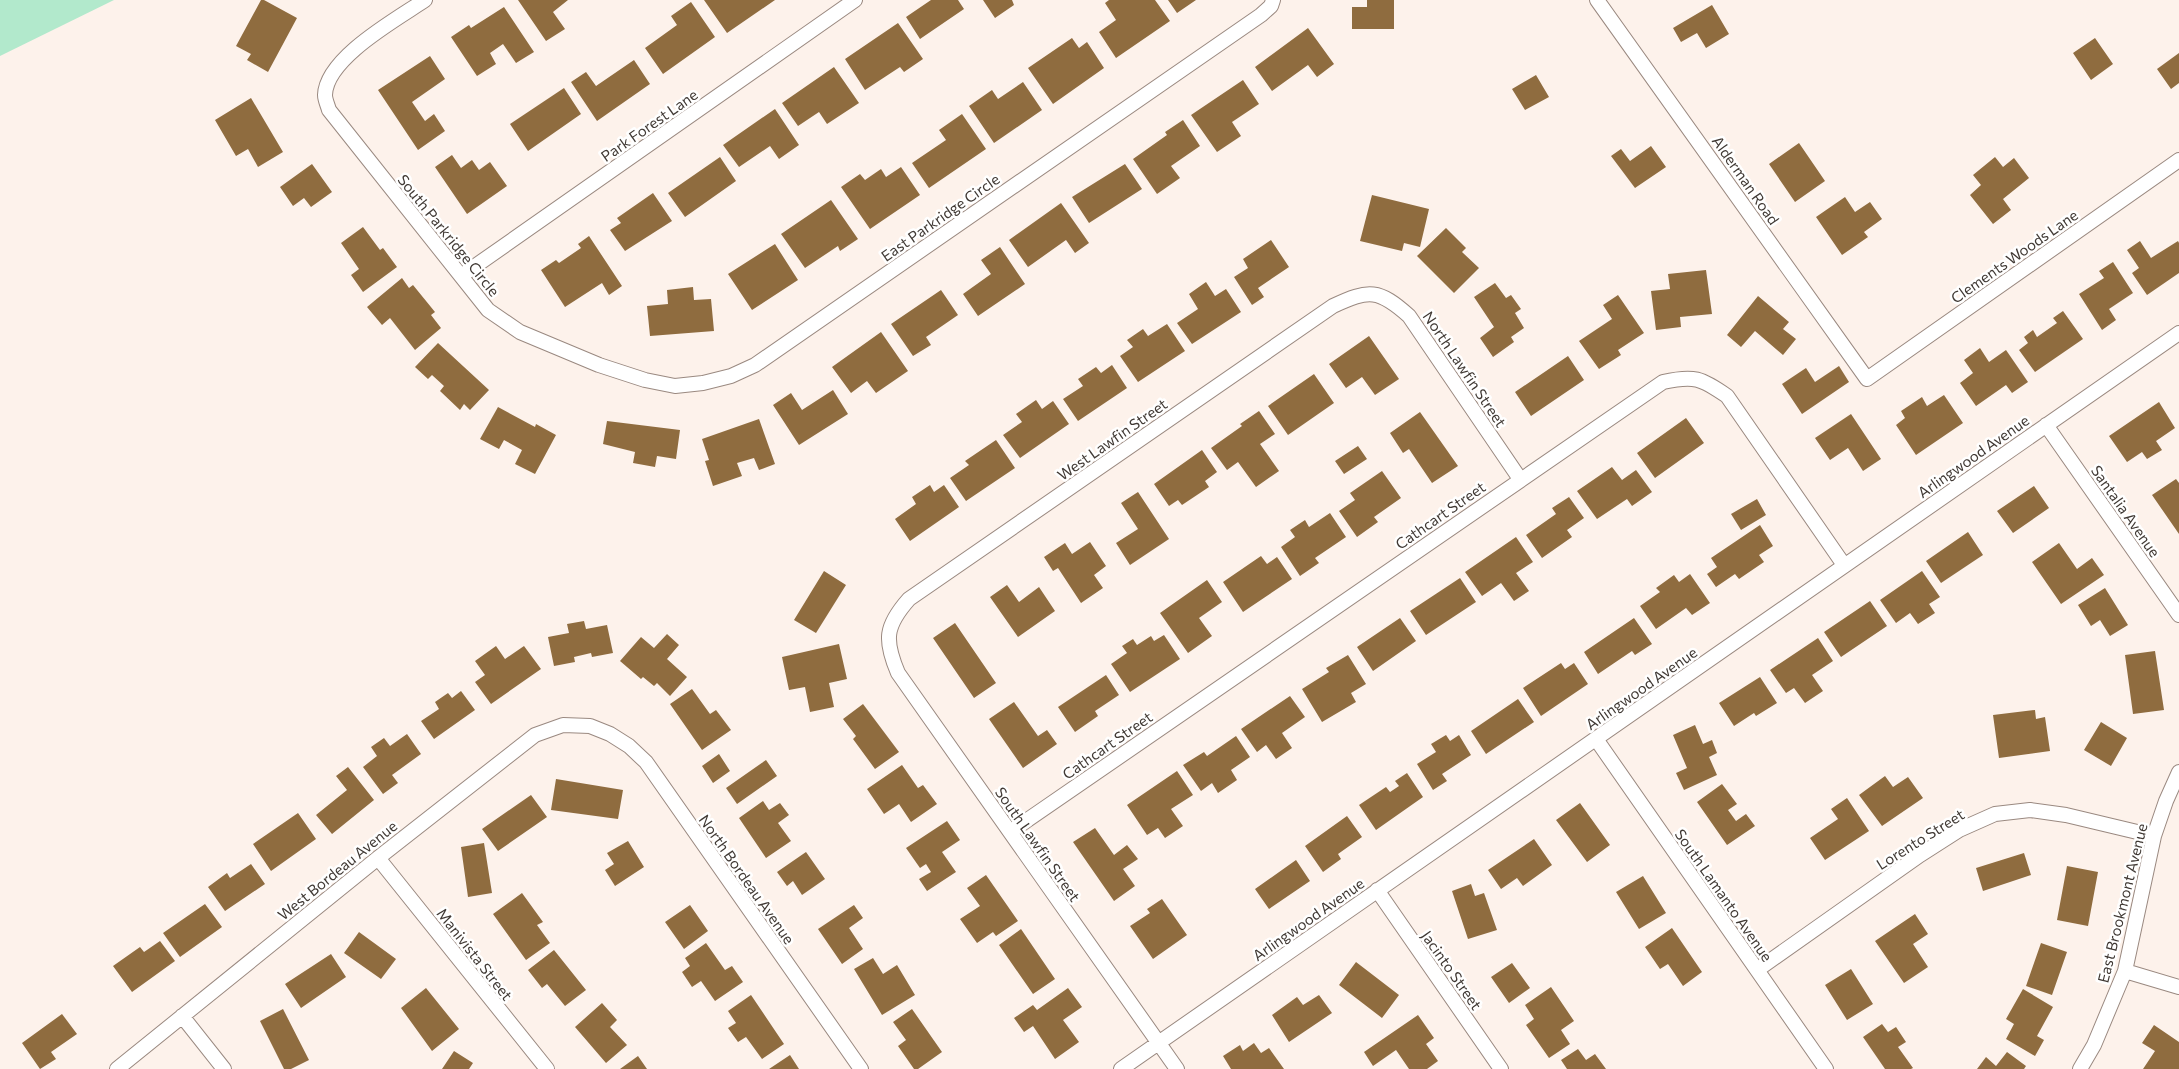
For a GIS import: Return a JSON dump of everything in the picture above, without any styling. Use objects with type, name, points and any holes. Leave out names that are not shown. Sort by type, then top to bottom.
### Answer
[{"type":"street","name":"South Parkridge Circle","points":[[425,0],[348,53],[330,76],[325,95],[329,110],[488,310],[520,332],[599,365]]},
{"type":"street","name":"Park Forest Lane","points":[[461,276],[855,0]]},
{"type":"street","name":"East Parkridge Circle","points":[[599,365],[645,380],[675,386],[703,383],[731,376],[755,365],[1261,15],[1271,6],[1273,0]]},
{"type":"street","name":"Alderman Road","points":[[1597,0],[1867,379]]},
{"type":"street","name":"Clements Woods Lane","points":[[1867,379],[2179,160]]},
{"type":"street","name":"North Lawfin Street","points":[[1370,293],[1391,300],[1408,316],[1520,480]]},
{"type":"street","name":"West Lawfin Street","points":[[889,632],[895,615],[909,599],[1333,306],[1350,298],[1370,293]]},
{"type":"street","name":"Arlingwood Avenue","points":[[1121,1069],[2179,333]]},
{"type":"street","name":"Cathcart Street","points":[[1010,832],[1663,382],[1684,377],[1706,382],[1727,396],[1844,565]]},
{"type":"street","name":"Santalia Avenue","points":[[2046,425],[2179,615]]},
{"type":"street","name":"South Lawfin Street","points":[[889,632],[889,652],[898,673],[1177,1069]]},
{"type":"street","name":"West Bordeau Avenue","points":[[117,1069],[378,858],[535,735],[563,724],[590,726]]},
{"type":"street","name":"North Bordeau Avenue","points":[[590,726],[610,734],[629,746],[646,762],[860,1069]]},
{"type":"street","name":"South Lamanto Avenue","points":[[1596,739],[1826,1069]]},
{"type":"street","name":"East Brookmont Avenue","points":[[2080,1069],[2094,1046],[2125,971],[2154,836],[2166,801],[2179,772]]},
{"type":"street","name":"Lorento Street","points":[[1757,970],[1958,830],[1995,814],[2030,810],[2066,815],[2154,836]]},
{"type":"street","name":"Manivista Street","points":[[378,858],[547,1069]]},
{"type":"street","name":"Jacinto Street","points":[[1377,890],[1501,1069]]},
{"type":"street","points":[[2125,971],[2179,987]]},
{"type":"street","points":[[182,1016],[224,1069]]},
{"type":"green space","points":[[0,0],[114,0],[0,56]]},
{"type":"building","points":[[261,0],[297,18],[268,72],[247,60],[251,54],[236,46]]},
{"type":"building","points":[[518,0],[568,0],[553,12],[565,29],[546,41]]},
{"type":"building","points":[[704,0],[775,0],[727,33]]},
{"type":"building","points":[[931,0],[958,0],[964,9],[920,39],[906,17]]},
{"type":"building","points":[[983,0],[1012,0],[1014,5],[995,18]]},
{"type":"building","points":[[1109,0],[1155,0],[1170,21],[1116,58],[1099,32],[1116,20],[1105,3]]},
{"type":"building","points":[[1168,0],[1196,0],[1177,13]]},
{"type":"building","points":[[1367,0],[1394,0],[1394,29],[1352,29],[1352,7],[1367,7]]},
{"type":"building","points":[[691,2],[715,37],[663,74],[645,48],[677,25],[671,16]]},
{"type":"building","points":[[1712,5],[1729,34],[1706,48],[1697,33],[1681,42],[1673,28]]},
{"type":"building","points":[[504,7],[534,52],[516,63],[503,44],[490,53],[496,64],[477,76],[451,37],[469,25],[471,28]]},
{"type":"building","points":[[898,23],[923,59],[904,72],[900,67],[865,90],[845,59]]},
{"type":"building","points":[[1308,28],[1334,64],[1317,77],[1308,65],[1272,91],[1255,67]]},
{"type":"building","points":[[1072,38],[1079,48],[1087,42],[1104,68],[1053,104],[1028,68]]},
{"type":"building","points":[[2095,38],[2113,64],[2091,80],[2073,53]]},
{"type":"building","points":[[2179,53],[2179,83],[2171,89],[2157,69]]},
{"type":"building","points":[[430,56],[445,79],[412,102],[425,121],[434,114],[445,131],[418,150],[378,90]]},
{"type":"building","points":[[634,60],[650,84],[597,121],[571,82],[586,72],[596,86]]},
{"type":"building","points":[[834,67],[859,103],[827,124],[819,112],[798,126],[782,103]]},
{"type":"building","points":[[1536,75],[1549,97],[1525,110],[1512,89]]},
{"type":"building","points":[[1243,80],[1259,104],[1232,122],[1241,136],[1217,152],[1191,115]]},
{"type":"building","points":[[1023,82],[1042,110],[994,143],[969,106],[992,90],[998,99]]},
{"type":"building","points":[[564,88],[581,114],[528,151],[510,124]]},
{"type":"building","points":[[251,98],[283,152],[258,167],[248,149],[236,156],[215,120]]},
{"type":"building","points":[[775,109],[799,145],[779,159],[770,146],[739,167],[723,145]]},
{"type":"building","points":[[962,114],[986,149],[929,188],[912,163],[946,140],[939,130]]},
{"type":"building","points":[[1183,120],[1200,146],[1171,166],[1180,178],[1157,194],[1133,159],[1167,135],[1165,132]]},
{"type":"building","points":[[1799,143],[1825,181],[1795,202],[1769,164]]},
{"type":"building","points":[[1651,146],[1666,167],[1635,188],[1611,156],[1621,149],[1630,161]]},
{"type":"building","points":[[452,155],[461,168],[472,160],[479,170],[490,162],[507,186],[467,214],[435,167]]},
{"type":"building","points":[[720,157],[736,181],[685,217],[668,193]]},
{"type":"building","points":[[1995,157],[2003,167],[2014,158],[2029,178],[2003,199],[2011,210],[1993,224],[1970,195],[1981,185],[1973,175]]},
{"type":"building","points":[[312,164],[332,192],[311,207],[304,198],[293,206],[280,187]]},
{"type":"building","points":[[1125,164],[1142,189],[1089,223],[1072,197]]},
{"type":"building","points":[[901,167],[920,195],[870,229],[841,187],[860,174],[865,180],[881,169],[886,177]]},
{"type":"building","points":[[653,193],[672,221],[625,251],[610,230],[621,223],[617,218]]},
{"type":"building","points":[[1372,195],[1429,209],[1420,247],[1404,243],[1402,251],[1360,241]]},
{"type":"building","points":[[1845,197],[1855,212],[1870,202],[1882,219],[1864,232],[1868,237],[1842,255],[1816,217]]},
{"type":"building","points":[[831,200],[858,239],[840,251],[838,246],[805,268],[781,234]]},
{"type":"building","points":[[1061,203],[1089,243],[1075,253],[1066,240],[1028,267],[1009,240]]},
{"type":"building","points":[[363,227],[380,250],[383,248],[397,267],[363,292],[351,275],[359,269],[341,243]]},
{"type":"building","points":[[1446,228],[1466,248],[1462,252],[1479,268],[1454,293],[1417,256]]},
{"type":"building","points":[[589,236],[622,286],[609,295],[602,283],[565,307],[541,270],[556,260],[559,263],[581,248],[578,244]]},
{"type":"building","points":[[1271,240],[1289,267],[1258,288],[1264,297],[1252,305],[1234,277],[1248,268],[1243,259]]},
{"type":"building","points":[[2140,241],[2151,258],[2178,241],[2179,243],[2179,273],[2147,295],[2132,273],[2139,268],[2127,250]]},
{"type":"building","points":[[775,244],[798,280],[752,310],[728,274]]},
{"type":"building","points":[[1000,247],[1025,284],[978,316],[963,294],[991,274],[981,260]]},
{"type":"building","points":[[2113,262],[2133,293],[2109,309],[2116,320],[2102,330],[2079,294],[2104,278],[2099,271]]},
{"type":"building","points":[[1706,270],[1712,314],[1680,317],[1681,327],[1656,330],[1651,291],[1670,289],[1668,274]]},
{"type":"building","points":[[402,278],[409,288],[413,285],[435,312],[431,315],[441,328],[415,350],[390,318],[382,325],[367,307]]},
{"type":"building","points":[[1206,282],[1215,296],[1226,289],[1241,312],[1192,344],[1177,323],[1198,309],[1189,294]]},
{"type":"building","points":[[1495,283],[1506,298],[1511,295],[1521,309],[1515,313],[1524,328],[1511,337],[1514,342],[1493,357],[1480,338],[1494,327],[1474,297]]},
{"type":"building","points":[[693,287],[694,300],[711,299],[714,331],[650,336],[647,306],[668,304],[667,290]]},
{"type":"building","points":[[941,290],[958,315],[926,337],[931,345],[913,356],[891,324]]},
{"type":"building","points":[[1618,295],[1644,333],[1618,350],[1621,355],[1599,369],[1579,341],[1612,319],[1603,305]]},
{"type":"building","points":[[1758,296],[1789,322],[1783,329],[1796,339],[1783,355],[1755,331],[1741,347],[1727,335]]},
{"type":"building","points":[[2063,311],[2083,339],[2035,372],[2019,350],[2028,343],[2024,337],[2033,330],[2037,337],[2057,323],[2053,318]]},
{"type":"building","points":[[1167,324],[1185,351],[1138,382],[1120,356],[1133,347],[1127,340],[1143,329],[1148,336]]},
{"type":"building","points":[[881,332],[908,371],[876,393],[867,381],[851,393],[832,367]]},
{"type":"building","points":[[1369,336],[1399,379],[1375,395],[1362,377],[1346,388],[1329,364]]},
{"type":"building","points":[[438,343],[489,390],[470,410],[464,404],[460,410],[440,391],[444,386],[432,375],[428,379],[415,367]]},
{"type":"building","points":[[1980,348],[1989,362],[2006,350],[2028,382],[2012,393],[2006,385],[1976,406],[1960,383],[1973,373],[1964,360]]},
{"type":"building","points":[[1568,356],[1584,380],[1531,416],[1515,392]]},
{"type":"building","points":[[1112,365],[1127,388],[1078,421],[1063,399],[1083,386],[1078,379],[1096,367],[1101,373]]},
{"type":"building","points":[[1839,366],[1849,382],[1802,414],[1782,384],[1806,368],[1815,382]]},
{"type":"building","points":[[1314,374],[1334,403],[1288,435],[1268,406]]},
{"type":"building","points":[[833,390],[848,414],[799,445],[773,405],[791,393],[802,410]]},
{"type":"building","points":[[1944,395],[1963,423],[1916,455],[1896,425],[1905,418],[1901,411],[1922,397],[1927,406]]},
{"type":"building","points":[[1036,400],[1042,409],[1053,401],[1069,424],[1020,458],[1003,435],[1022,422],[1016,414]]},
{"type":"building","points":[[2159,402],[2175,428],[2156,441],[2162,450],[2147,459],[2142,452],[2127,462],[2109,436]]},
{"type":"building","points":[[498,407],[535,427],[536,424],[556,435],[535,474],[515,464],[522,450],[504,440],[499,449],[480,439]]},
{"type":"building","points":[[1259,411],[1275,434],[1260,444],[1279,471],[1256,487],[1238,462],[1227,470],[1211,448],[1242,426],[1240,424]]},
{"type":"building","points":[[1420,412],[1458,466],[1432,483],[1409,449],[1403,453],[1390,433]]},
{"type":"building","points":[[1851,414],[1881,459],[1863,471],[1848,448],[1830,460],[1815,438]]},
{"type":"building","points":[[1686,418],[1704,443],[1655,478],[1637,453]]},
{"type":"building","points":[[759,419],[775,464],[759,470],[754,458],[737,463],[742,476],[713,486],[705,461],[709,460],[702,439]]},
{"type":"building","points":[[607,421],[680,430],[676,459],[657,456],[655,467],[633,463],[635,452],[603,444]]},
{"type":"building","points":[[996,440],[1015,468],[966,501],[950,478],[969,465],[965,461]]},
{"type":"building","points":[[1358,446],[1367,459],[1344,474],[1335,461]]},
{"type":"building","points":[[1202,450],[1217,472],[1205,481],[1209,487],[1182,505],[1178,500],[1169,506],[1154,484]]},
{"type":"building","points":[[1612,467],[1622,480],[1636,470],[1652,492],[1632,506],[1627,499],[1597,519],[1577,491]]},
{"type":"building","points":[[1382,471],[1401,498],[1374,517],[1378,522],[1357,537],[1339,511],[1355,500],[1350,493]]},
{"type":"building","points":[[2176,479],[2179,483],[2179,534],[2152,495]]},
{"type":"building","points":[[930,485],[934,492],[944,485],[959,507],[910,541],[895,519],[916,504],[912,497]]},
{"type":"building","points":[[2034,486],[2049,508],[2013,533],[1997,511]]},
{"type":"building","points":[[1138,492],[1169,539],[1130,565],[1116,543],[1138,529],[1121,503]]},
{"type":"building","points":[[1569,497],[1584,518],[1567,530],[1572,537],[1542,558],[1526,535],[1556,514],[1552,508]]},
{"type":"building","points":[[1757,499],[1766,515],[1741,530],[1731,514]]},
{"type":"building","points":[[1330,513],[1346,537],[1315,558],[1319,563],[1300,576],[1281,547],[1295,537],[1290,530],[1305,520],[1309,527]]},
{"type":"building","points":[[1760,525],[1773,546],[1759,555],[1764,562],[1739,579],[1735,574],[1716,587],[1707,574],[1717,567],[1711,558]]},
{"type":"building","points":[[1968,532],[1983,555],[1941,583],[1926,561]]},
{"type":"building","points":[[1516,537],[1533,562],[1516,573],[1529,591],[1514,601],[1501,583],[1482,596],[1465,572]]},
{"type":"building","points":[[1090,542],[1106,566],[1094,575],[1103,588],[1081,603],[1058,568],[1053,571],[1044,557],[1065,543],[1072,554]]},
{"type":"building","points":[[2059,543],[2077,569],[2092,558],[2104,575],[2061,604],[2032,562]]},
{"type":"building","points":[[1261,556],[1267,564],[1277,557],[1292,579],[1243,612],[1223,582]]},
{"type":"building","points":[[824,571],[846,585],[816,633],[794,620]]},
{"type":"building","points":[[1922,571],[1940,597],[1929,604],[1935,613],[1918,624],[1910,613],[1896,623],[1880,600]]},
{"type":"building","points":[[1690,574],[1710,603],[1692,615],[1686,608],[1656,629],[1640,606],[1660,592],[1656,588],[1674,575],[1679,582]]},
{"type":"building","points":[[1460,578],[1476,602],[1426,635],[1410,611]]},
{"type":"building","points":[[1207,580],[1222,602],[1199,618],[1212,636],[1188,653],[1160,613]]},
{"type":"building","points":[[1007,585],[1019,602],[1039,587],[1055,611],[1018,637],[990,597]]},
{"type":"building","points":[[2105,588],[2128,625],[2110,636],[2100,620],[2091,626],[2078,605]]},
{"type":"building","points":[[1870,601],[1887,626],[1841,657],[1824,632]]},
{"type":"building","points":[[1400,618],[1416,641],[1373,671],[1357,647]]},
{"type":"building","points":[[1634,618],[1652,644],[1635,655],[1632,651],[1598,674],[1584,652]]},
{"type":"building","points":[[584,621],[586,629],[607,625],[613,653],[592,657],[591,653],[574,657],[575,662],[554,666],[548,637],[569,633],[567,624]]},
{"type":"building","points":[[955,623],[996,683],[974,698],[933,638]]},
{"type":"building","points":[[667,634],[679,645],[667,659],[687,677],[670,696],[657,683],[654,686],[643,677],[641,679],[620,661],[641,637],[654,648]]},
{"type":"building","points":[[1164,635],[1180,659],[1130,692],[1111,664],[1127,653],[1122,646],[1133,639],[1137,645],[1151,636],[1154,641]]},
{"type":"building","points":[[1818,638],[1833,661],[1812,675],[1823,691],[1805,703],[1794,688],[1786,693],[1770,670]]},
{"type":"building","points":[[839,644],[847,679],[829,683],[834,707],[810,712],[805,687],[789,690],[782,657]]},
{"type":"building","points":[[496,646],[505,659],[524,646],[541,669],[491,704],[475,682],[485,675],[475,661]]},
{"type":"building","points":[[2155,651],[2164,710],[2133,714],[2125,655]]},
{"type":"building","points":[[1348,655],[1366,684],[1351,693],[1356,702],[1322,722],[1302,689],[1329,672],[1326,668]]},
{"type":"building","points":[[1561,663],[1565,669],[1574,663],[1588,684],[1541,716],[1523,688]]},
{"type":"building","points":[[1106,675],[1119,695],[1095,711],[1098,716],[1075,732],[1058,707]]},
{"type":"building","points":[[1760,677],[1777,703],[1756,716],[1754,713],[1734,726],[1719,703]]},
{"type":"building","points":[[692,689],[710,714],[716,710],[731,730],[702,750],[670,704]]},
{"type":"building","points":[[461,691],[475,710],[434,739],[421,721],[439,709],[435,702],[448,693],[452,698]]},
{"type":"building","points":[[1290,696],[1305,717],[1282,733],[1292,748],[1276,759],[1266,745],[1257,752],[1241,729]]},
{"type":"building","points":[[1518,699],[1534,722],[1486,754],[1471,731]]},
{"type":"building","points":[[1014,702],[1038,736],[1047,730],[1057,744],[1023,768],[989,719]]},
{"type":"building","points":[[863,704],[899,752],[875,769],[853,739],[856,736],[843,719]]},
{"type":"building","points":[[2035,710],[2036,719],[2045,717],[2050,751],[1999,758],[1993,715]]},
{"type":"building","points":[[2101,722],[2127,738],[2111,766],[2084,750]]},
{"type":"building","points":[[1695,725],[1703,744],[1712,740],[1717,753],[1709,757],[1717,775],[1684,790],[1676,773],[1687,768],[1673,735]]},
{"type":"building","points":[[407,734],[421,754],[392,775],[398,783],[383,794],[363,767],[377,756],[371,747],[384,738],[390,746]]},
{"type":"building","points":[[1446,735],[1450,741],[1459,735],[1471,755],[1442,774],[1447,781],[1433,790],[1417,764],[1436,752],[1431,744]]},
{"type":"building","points":[[1236,736],[1250,757],[1231,770],[1237,780],[1218,793],[1212,783],[1201,791],[1183,765],[1204,752],[1207,756]]},
{"type":"building","points":[[719,754],[730,771],[713,783],[702,766]]},
{"type":"building","points":[[766,760],[777,776],[737,804],[726,788]]},
{"type":"building","points":[[902,765],[918,788],[923,785],[937,804],[911,822],[899,804],[884,814],[867,789]]},
{"type":"building","points":[[348,767],[374,800],[332,834],[316,815],[347,790],[336,776]]},
{"type":"building","points":[[1177,771],[1193,795],[1171,809],[1183,826],[1165,838],[1158,828],[1147,835],[1127,805]]},
{"type":"building","points":[[1407,773],[1423,797],[1376,830],[1359,805],[1386,787],[1390,792],[1399,786],[1395,781]]},
{"type":"building","points":[[1885,776],[1893,787],[1908,777],[1923,798],[1882,826],[1859,795]]},
{"type":"building","points":[[556,779],[623,790],[618,819],[551,810]]},
{"type":"building","points":[[1722,784],[1737,804],[1728,810],[1736,821],[1746,814],[1755,826],[1727,845],[1697,802]]},
{"type":"building","points":[[531,795],[547,817],[498,851],[482,829]]},
{"type":"building","points":[[1847,798],[1869,831],[1825,860],[1810,838],[1838,819],[1831,809]]},
{"type":"building","points":[[763,801],[769,810],[780,803],[789,815],[778,823],[791,841],[766,858],[739,818]]},
{"type":"building","points":[[1580,803],[1610,845],[1587,862],[1556,820]]},
{"type":"building","points":[[298,813],[316,839],[271,871],[253,844]]},
{"type":"building","points":[[1347,816],[1362,837],[1338,854],[1341,859],[1323,872],[1305,846]]},
{"type":"building","points":[[947,821],[960,840],[942,852],[956,872],[927,891],[919,879],[931,872],[926,864],[920,868],[906,848]]},
{"type":"building","points":[[1095,828],[1114,855],[1127,845],[1138,859],[1123,869],[1135,886],[1114,901],[1073,842]]},
{"type":"building","points":[[1534,839],[1552,865],[1523,886],[1517,878],[1501,889],[1488,870]]},
{"type":"building","points":[[628,841],[644,867],[615,886],[605,870],[614,864],[607,853]]},
{"type":"building","points":[[484,843],[492,893],[468,897],[461,847]]},
{"type":"building","points":[[806,852],[825,879],[802,895],[793,881],[787,886],[777,872]]},
{"type":"building","points":[[2024,853],[2031,875],[1983,891],[1976,868]]},
{"type":"building","points":[[1296,860],[1310,881],[1269,909],[1255,889]]},
{"type":"building","points":[[251,864],[265,884],[225,911],[208,887],[227,873],[230,878]]},
{"type":"building","points":[[2067,866],[2098,872],[2088,926],[2057,920]]},
{"type":"building","points":[[986,875],[1018,921],[996,936],[993,932],[977,943],[960,919],[980,906],[967,888]]},
{"type":"building","points":[[1643,876],[1666,913],[1639,929],[1616,892]]},
{"type":"building","points":[[1471,884],[1475,896],[1484,893],[1497,930],[1468,939],[1452,891]]},
{"type":"building","points":[[522,893],[543,922],[537,925],[550,943],[526,960],[493,914]]},
{"type":"building","points":[[1162,899],[1187,935],[1153,959],[1130,926],[1150,913],[1147,909]]},
{"type":"building","points":[[205,904],[222,927],[180,957],[163,933]]},
{"type":"building","points":[[690,905],[708,931],[684,949],[665,922]]},
{"type":"building","points":[[854,905],[863,918],[849,928],[863,949],[842,964],[818,929]]},
{"type":"building","points":[[1915,914],[1928,934],[1913,944],[1928,967],[1904,983],[1875,941]]},
{"type":"building","points":[[1672,928],[1702,972],[1683,986],[1668,964],[1660,969],[1645,947]]},
{"type":"building","points":[[1021,929],[1055,979],[1033,994],[999,945]]},
{"type":"building","points":[[359,932],[396,959],[381,979],[344,953]]},
{"type":"building","points":[[160,941],[175,961],[132,992],[113,966],[140,947],[144,952]]},
{"type":"building","points":[[706,943],[725,970],[732,966],[743,982],[715,1001],[701,981],[692,987],[682,972],[690,966],[685,958]]},
{"type":"building","points":[[2041,943],[2067,952],[2052,995],[2026,986]]},
{"type":"building","points":[[554,950],[586,990],[565,1006],[547,984],[542,988],[528,970]]},
{"type":"building","points":[[331,954],[346,977],[301,1008],[285,984]]},
{"type":"building","points":[[873,958],[883,974],[897,965],[915,995],[882,1015],[854,969]]},
{"type":"building","points":[[1356,962],[1399,995],[1382,1018],[1339,985]]},
{"type":"building","points":[[1512,963],[1530,988],[1509,1003],[1491,977]]},
{"type":"building","points":[[1851,969],[1873,1004],[1847,1020],[1825,985]]},
{"type":"building","points":[[1551,987],[1574,1021],[1561,1030],[1570,1044],[1549,1058],[1526,1025],[1534,1019],[1525,1005]]},
{"type":"building","points":[[426,988],[459,1029],[432,1051],[401,1008]]},
{"type":"building","points":[[1068,988],[1082,1007],[1063,1020],[1079,1042],[1055,1059],[1033,1026],[1024,1032],[1014,1018],[1033,1005],[1037,1010]]},
{"type":"building","points":[[2023,989],[2053,1007],[2037,1036],[2044,1040],[2035,1056],[2006,1039],[2014,1024],[2006,1019]]},
{"type":"building","points":[[751,995],[784,1044],[762,1059],[746,1037],[738,1042],[728,1028],[736,1023],[728,1011]]},
{"type":"building","points":[[1319,995],[1332,1013],[1289,1042],[1272,1015],[1297,997],[1303,1005]]},
{"type":"building","points":[[602,1003],[617,1020],[610,1027],[627,1045],[606,1063],[575,1027]]},
{"type":"building","points":[[283,1009],[309,1060],[291,1069],[284,1069],[260,1021]]},
{"type":"building","points":[[912,1009],[942,1052],[918,1069],[914,1069],[898,1046],[906,1040],[893,1022]]},
{"type":"building","points":[[62,1014],[77,1034],[51,1052],[56,1059],[40,1069],[22,1043]]},
{"type":"building","points":[[1418,1015],[1434,1038],[1426,1044],[1438,1061],[1427,1069],[1409,1069],[1396,1050],[1373,1066],[1364,1052]]},
{"type":"building","points":[[1882,1024],[1888,1032],[1896,1027],[1906,1042],[1898,1047],[1913,1068],[1885,1069],[1863,1037]]},
{"type":"building","points":[[2154,1025],[2179,1042],[2179,1069],[2143,1069],[2155,1051],[2142,1043]]},
{"type":"building","points":[[1254,1043],[1261,1053],[1269,1048],[1284,1069],[1231,1069],[1223,1056],[1240,1045],[1243,1051]]},
{"type":"building","points":[[1578,1049],[1586,1060],[1595,1054],[1606,1069],[1567,1069],[1561,1060]]},
{"type":"building","points":[[454,1051],[473,1063],[469,1069],[442,1069]]},
{"type":"building","points":[[2007,1052],[2026,1066],[2024,1069],[1977,1069],[1986,1057],[1996,1066]]},
{"type":"building","points":[[790,1055],[799,1069],[769,1069]]},
{"type":"building","points":[[638,1056],[647,1069],[620,1069]]}]
